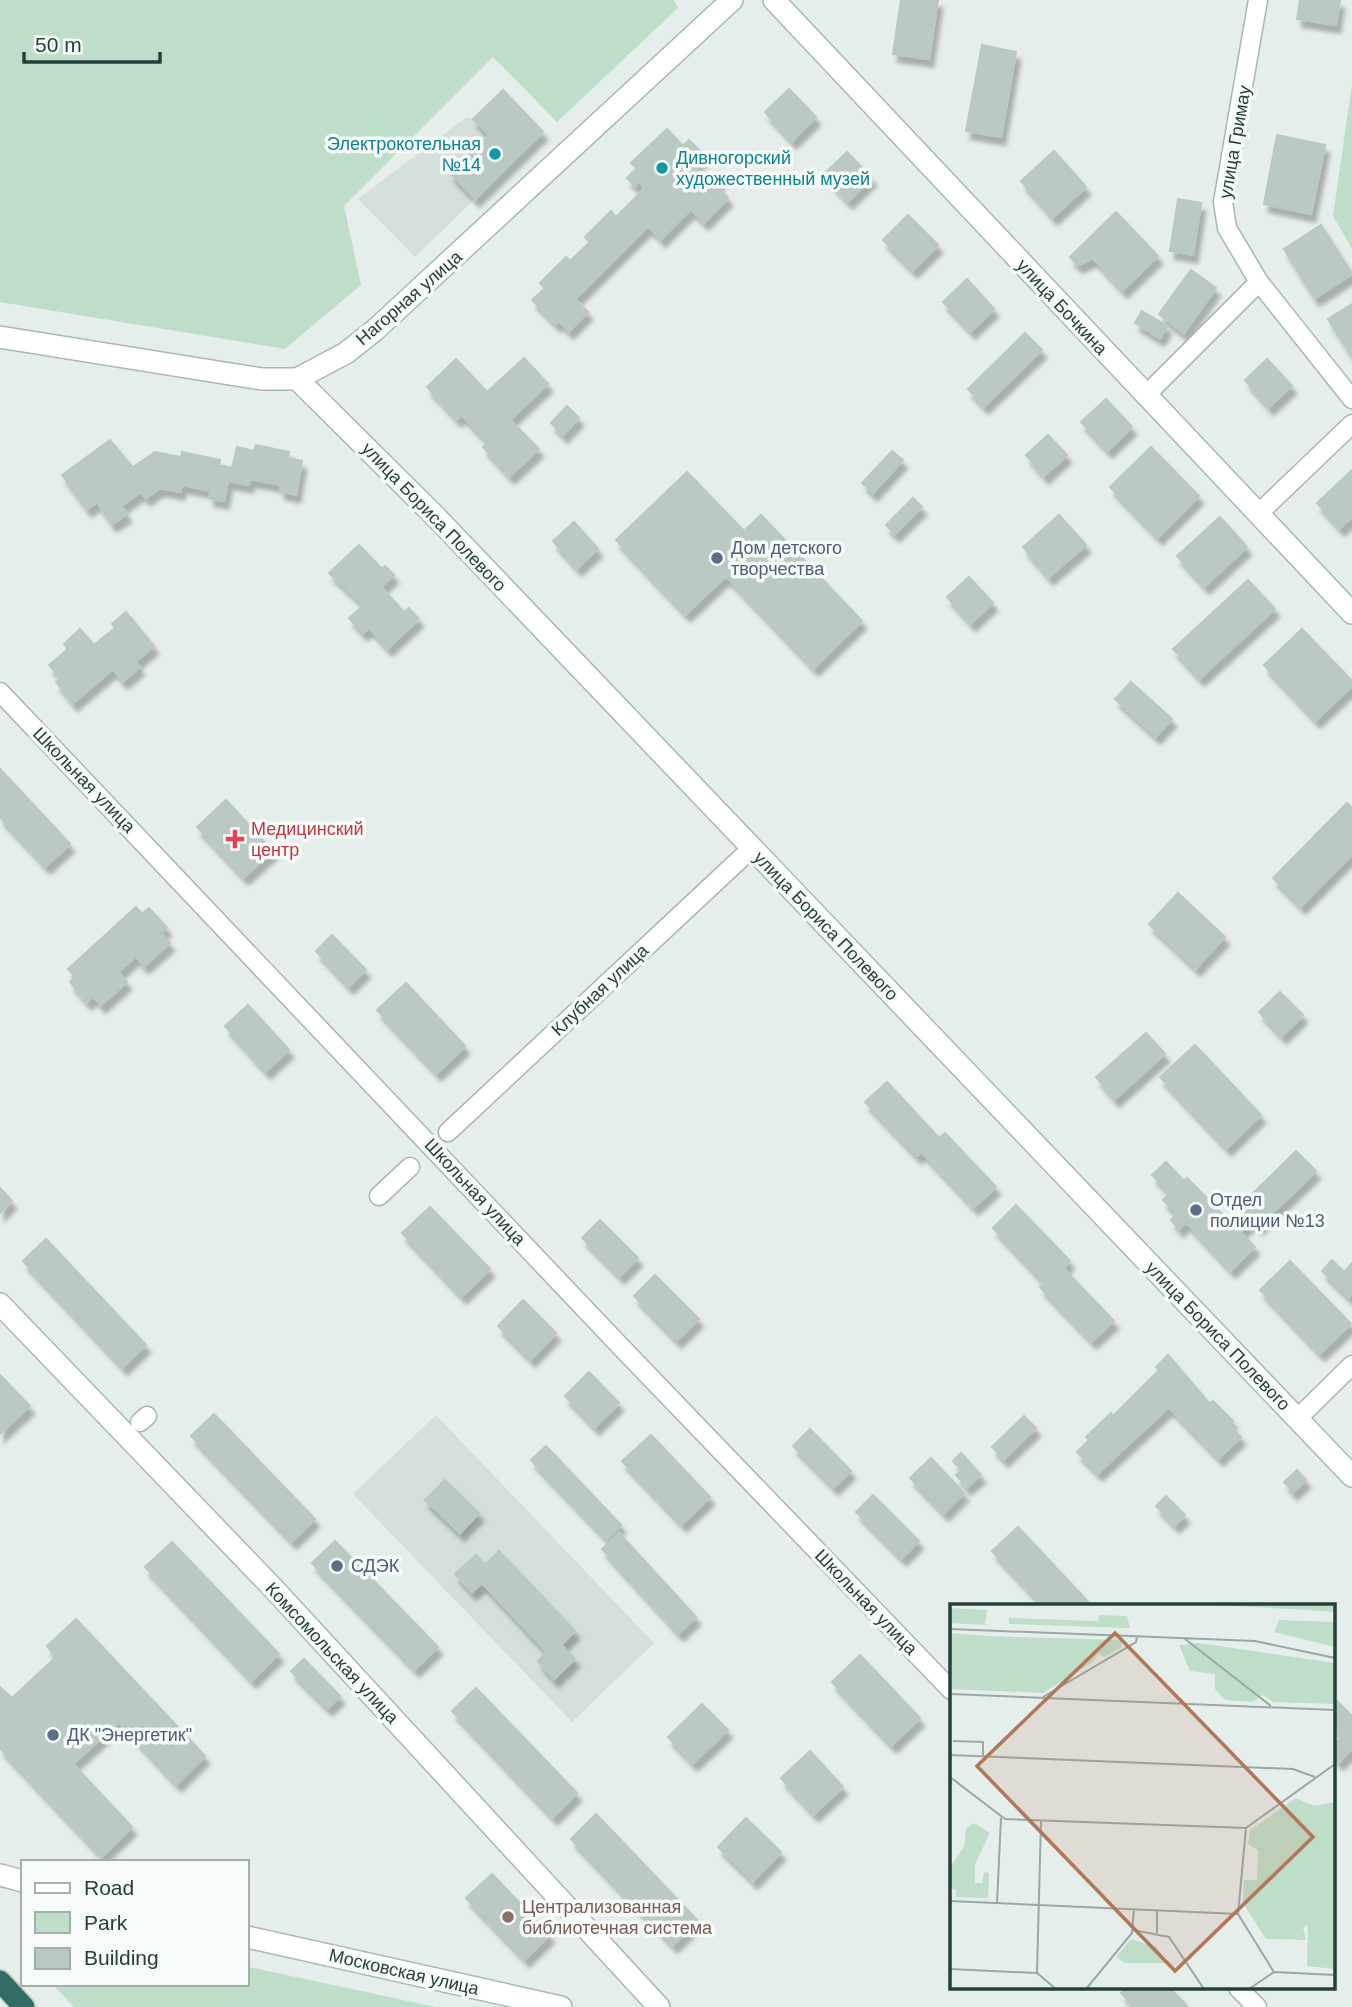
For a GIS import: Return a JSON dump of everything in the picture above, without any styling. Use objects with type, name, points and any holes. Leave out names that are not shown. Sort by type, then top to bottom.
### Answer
[{"type":"highway","points":[[0,1982],[24,2007]]},
{"type":"main road","name":"Нагорная улица","points":[[0,337],[262,380],[297,379],[346,353],[375,330],[732,0]]},
{"type":"main road","name":"улица Бочкина","points":[[774,0],[1352,613]]},
{"type":"main road","name":"улица Бориса Полевого","points":[[297,379],[436,517],[1352,1476]]},
{"type":"main road","name":"Комсомольская улица","points":[[0,1304],[273,1588],[659,2007]]},
{"type":"main road","points":[[0,1875],[21,1880]]},
{"type":"main road","name":"Московская улица","points":[[248,1937],[561,2007]]},
{"type":"street","name":"улица Гримау","points":[[1258,0],[1223,202],[1227,228],[1259,282],[1352,399]]},
{"type":"street","points":[[1145,396],[1259,282]]},
{"type":"street","points":[[1258,514],[1352,424]]},
{"type":"street","name":"Школьная улица","points":[[0,692],[630,1357],[950,1689]]},
{"type":"street","name":"Клубная улица","points":[[448,1132],[752,848]]},
{"type":"street","points":[[379,1196],[410,1167]]},
{"type":"street","points":[[1297,1419],[1352,1365]]},
{"type":"street","points":[[1240,1990],[1257,2007]]},
{"type":"shaded area","points":[[503,90],[543,132],[415,257],[358,199],[467,117],[473,119]]},
{"type":"shaded area","points":[[436,1415],[654,1643],[572,1722],[353,1494]]},
{"type":"green space","points":[[0,0],[674,0],[678,8],[557,122],[493,57],[344,206],[361,285],[285,349],[0,302]]},
{"type":"green space","points":[[1352,84],[1352,249],[1333,216]]},
{"type":"green space","points":[[249,1967],[436,2007],[74,2007],[54,1986],[233,1987],[248,1986]]},
{"type":"building","points":[[901,0],[938,0],[929,59],[893,54]]},
{"type":"building","points":[[1300,0],[1340,0],[1336,25],[1297,19]]},
{"type":"building","points":[[982,45],[1016,52],[1001,137],[966,131]]},
{"type":"building","points":[[789,89],[816,117],[792,141],[765,112]]},
{"type":"building","name":"Электрокотельная №14","points":[[503,90],[543,132],[475,199],[450,173],[489,135],[473,119]]},
{"type":"building","name":"Дивногорский художественный музей","points":[[667,129],[683,146],[689,140],[705,156],[665,189],[671,195],[660,207],[639,181],[635,186],[627,178],[637,168],[631,163]]},
{"type":"building","points":[[1277,135],[1325,145],[1311,214],[1264,204]]},
{"type":"building","points":[[1054,151],[1086,187],[1053,217],[1021,181]]},
{"type":"building","points":[[847,152],[872,178],[848,201],[823,175]]},
{"type":"building","points":[[694,166],[707,179],[712,174],[720,182],[717,186],[728,198],[704,222],[691,209],[661,239],[648,226],[575,299],[588,312],[569,331],[559,321],[556,324],[532,300],[545,288],[540,283],[566,257],[570,261],[590,242],[585,237],[611,211],[616,217],[643,190],[660,207],[671,195],[665,189],[688,167],[690,169]]},
{"type":"building","points":[[1178,199],[1201,203],[1193,255],[1170,251]]},
{"type":"building","points":[[1116,212],[1158,256],[1123,290],[1093,258],[1078,265],[1070,257]]},
{"type":"building","points":[[908,215],[938,245],[913,270],[883,240]]},
{"type":"building","points":[[1321,225],[1352,274],[1315,298],[1284,249]]},
{"type":"building","points":[[1191,270],[1216,288],[1184,333],[1159,314]]},
{"type":"building","points":[[967,279],[994,309],[971,331],[943,302]]},
{"type":"building","points":[[1352,304],[1352,356],[1328,319]]},
{"type":"building","points":[[1142,311],[1167,326],[1160,338],[1135,323]]},
{"type":"building","points":[[1025,333],[1042,350],[984,406],[968,389]]},
{"type":"building","points":[[524,358],[548,384],[510,420],[539,449],[510,476],[483,447],[488,442],[462,415],[457,419],[427,387],[456,359],[487,392]]},
{"type":"building","points":[[1267,359],[1292,386],[1269,407],[1245,380]]},
{"type":"building","points":[[1106,399],[1132,427],[1108,450],[1081,422]]},
{"type":"building","points":[[567,406],[579,418],[563,435],[551,423]]},
{"type":"building","points":[[1048,435],[1067,455],[1044,476],[1026,455]]},
{"type":"building","points":[[110,440],[128,462],[99,482],[103,488],[93,496],[97,502],[87,509],[62,475]]},
{"type":"building","points":[[256,445],[289,452],[288,458],[302,461],[296,495],[280,491],[281,485],[250,479],[249,485],[228,481],[224,501],[209,498],[211,491],[182,485],[180,492],[160,488],[146,498],[141,492],[121,506],[127,514],[112,524],[93,496],[103,488],[99,482],[128,462],[133,467],[155,452],[181,457],[182,452],[220,460],[219,465],[232,468],[237,447],[254,451]]},
{"type":"building","points":[[1151,447],[1199,496],[1158,537],[1110,487]]},
{"type":"building","points":[[892,451],[903,460],[873,493],[862,483]]},
{"type":"building","points":[[1352,470],[1352,517],[1340,528],[1317,503]]},
{"type":"building","name":"Дом детского творчества","points":[[687,472],[744,531],[761,515],[862,621],[814,668],[726,576],[686,614],[616,540]]},
{"type":"building","points":[[913,498],[922,507],[895,534],[886,525]]},
{"type":"building","points":[[1059,515],[1086,545],[1049,577],[1023,547]]},
{"type":"building","points":[[1220,517],[1247,547],[1205,586],[1177,556]]},
{"type":"building","points":[[574,522],[598,549],[577,568],[553,541]]},
{"type":"building","points":[[359,545],[382,569],[385,566],[394,575],[381,587],[404,612],[409,608],[419,619],[388,648],[369,628],[363,633],[349,618],[364,605],[329,573]]},
{"type":"building","points":[[969,577],[993,603],[971,623],[947,597]]},
{"type":"building","points":[[1248,580],[1275,609],[1200,678],[1173,649]]},
{"type":"building","points":[[126,612],[154,646],[135,662],[140,667],[123,681],[113,669],[73,703],[56,682],[61,678],[49,665],[68,649],[64,644],[80,629],[94,645],[115,628],[112,624]]},
{"type":"building","points":[[1302,629],[1352,681],[1352,686],[1316,720],[1264,665]]},
{"type":"building","points":[[1131,682],[1172,719],[1156,736],[1115,699]]},
{"type":"building","points":[[0,769],[70,844],[46,866],[0,817]]},
{"type":"building","name":"Медицинский центр","points":[[226,800],[273,851],[244,877],[197,827]]},
{"type":"building","points":[[1347,803],[1352,808],[1352,854],[1301,906],[1273,878]]},
{"type":"building","points":[[1178,893],[1225,937],[1196,968],[1149,924]]},
{"type":"building","points":[[136,907],[142,914],[149,908],[167,928],[161,933],[170,943],[144,966],[136,956],[118,972],[127,982],[101,1005],[93,996],[87,1002],[70,982],[75,976],[68,969]]},
{"type":"building","points":[[332,935],[366,970],[349,986],[316,951]]},
{"type":"building","points":[[406,983],[465,1046],[437,1073],[377,1010]]},
{"type":"building","points":[[1280,992],[1303,1015],[1282,1036],[1259,1012]]},
{"type":"building","points":[[248,1005],[289,1050],[266,1071],[225,1026]]},
{"type":"building","points":[[1146,1033],[1165,1054],[1115,1099],[1096,1077]]},
{"type":"building","points":[[1195,1045],[1261,1115],[1227,1148],[1160,1077]]},
{"type":"building","points":[[887,1082],[939,1138],[945,1133],[996,1187],[974,1207],[922,1152],[917,1156],[865,1102]]},
{"type":"building","name":"Отдел полиции №13","points":[[1296,1151],[1316,1171],[1258,1227],[1252,1221],[1240,1232],[1255,1247],[1231,1270],[1186,1222],[1179,1229],[1171,1220],[1177,1214],[1163,1200],[1170,1193],[1152,1175],[1166,1162],[1184,1181],[1187,1178],[1233,1225],[1245,1214],[1239,1207]]},
{"type":"building","points":[[0,1188],[12,1201],[0,1213]]},
{"type":"building","points":[[1016,1205],[1070,1261],[1063,1268],[1114,1321],[1092,1341],[1040,1287],[1045,1283],[993,1228]]},
{"type":"building","points":[[430,1207],[490,1269],[462,1296],[402,1233]]},
{"type":"building","points":[[600,1220],[638,1258],[620,1276],[582,1238]]},
{"type":"building","points":[[46,1239],[146,1345],[123,1367],[23,1261]]},
{"type":"building","points":[[1332,1260],[1344,1272],[1352,1263],[1352,1293],[1349,1297],[1322,1271]]},
{"type":"building","points":[[1290,1261],[1351,1324],[1320,1353],[1260,1290]]},
{"type":"building","points":[[655,1275],[699,1319],[677,1340],[634,1296]]},
{"type":"building","points":[[523,1300],[556,1333],[531,1359],[498,1326]]},
{"type":"building","points":[[1168,1355],[1210,1404],[1213,1401],[1233,1421],[1229,1425],[1241,1437],[1219,1458],[1169,1407],[1098,1473],[1077,1452],[1089,1440],[1086,1437],[1111,1413],[1113,1416],[1159,1370],[1156,1367]]},
{"type":"building","points":[[589,1372],[619,1403],[595,1427],[565,1396]]},
{"type":"building","points":[[0,1375],[30,1406],[0,1434]]},
{"type":"building","points":[[214,1414],[315,1519],[292,1541],[191,1436]]},
{"type":"building","points":[[1024,1416],[1036,1428],[1004,1459],[992,1447]]},
{"type":"building","points":[[810,1429],[851,1471],[834,1487],[793,1446]]},
{"type":"building","points":[[651,1435],[710,1497],[682,1524],[622,1461]]},
{"type":"building","points":[[546,1446],[621,1525],[607,1539],[531,1460]]},
{"type":"building","points":[[961,1453],[981,1475],[967,1487],[956,1475],[962,1470],[953,1461]]},
{"type":"building","points":[[931,1458],[964,1493],[944,1513],[910,1478]]},
{"type":"building","points":[[1297,1470],[1306,1480],[1293,1492],[1284,1482]]},
{"type":"building","points":[[445,1480],[479,1513],[460,1533],[425,1500]]},
{"type":"building","points":[[873,1495],[919,1541],[902,1558],[856,1512]]},
{"type":"building","points":[[1166,1496],[1185,1515],[1175,1525],[1156,1506]]},
{"type":"building","points":[[1018,1527],[1090,1604],[1042,1604],[992,1551]]},
{"type":"building","points":[[619,1533],[696,1617],[679,1633],[602,1549]]},
{"type":"building","points":[[335,1541],[438,1647],[415,1669],[312,1563]]},
{"type":"building","points":[[172,1542],[279,1654],[252,1680],[145,1567]]},
{"type":"building","points":[[499,1551],[575,1631],[561,1645],[575,1659],[554,1679],[538,1661],[547,1652],[482,1583],[472,1592],[455,1574],[476,1555],[485,1565]]},
{"type":"building","name":"ДК \"Энергетик\"","points":[[76,1619],[205,1756],[177,1784],[119,1722],[73,1764],[132,1827],[102,1856],[0,1748],[0,1687],[12,1698],[56,1657],[47,1646]]},
{"type":"building","points":[[860,1655],[920,1718],[892,1745],[832,1682]]},
{"type":"building","points":[[304,1659],[340,1696],[328,1708],[291,1671]]},
{"type":"building","points":[[476,1688],[577,1793],[553,1817],[452,1711]]},
{"type":"building","points":[[1334,1698],[1352,1716],[1352,1749],[1339,1762],[1334,1757],[1334,1745],[1342,1737],[1334,1729]]},
{"type":"building","points":[[702,1704],[728,1730],[693,1763],[668,1737]]},
{"type":"building","points":[[810,1751],[843,1787],[814,1814],[781,1778]]},
{"type":"building","points":[[596,1814],[698,1921],[673,1945],[571,1839]]},
{"type":"building","points":[[746,1818],[781,1852],[753,1881],[718,1847]]},
{"type":"building","name":"Централизованная библиотечная система","points":[[492,1874],[550,1935],[525,1959],[466,1898]]},
{"type":"building","points":[[1124,1990],[1172,1990],[1188,2007],[1135,2007],[1121,1993]]},
{"type":"place","name":"Электрокотельная №14","points":[[495,154]]},
{"type":"place","name":"Дивногорский художественный музей","points":[[662,168]]},
{"type":"place","name":"Дом детского творчества","points":[[717,558]]},
{"type":"place","name":"Медицинский центр","points":[[235,839]]},
{"type":"place","name":"Отдел полиции №13","points":[[1196,1210]]},
{"type":"place","name":"СДЭК","points":[[337,1566]]},
{"type":"place","name":"ДК \"Энергетик\"","points":[[53,1735]]},
{"type":"place","name":"Централизованная библиотечная система","points":[[508,1917]]}]
